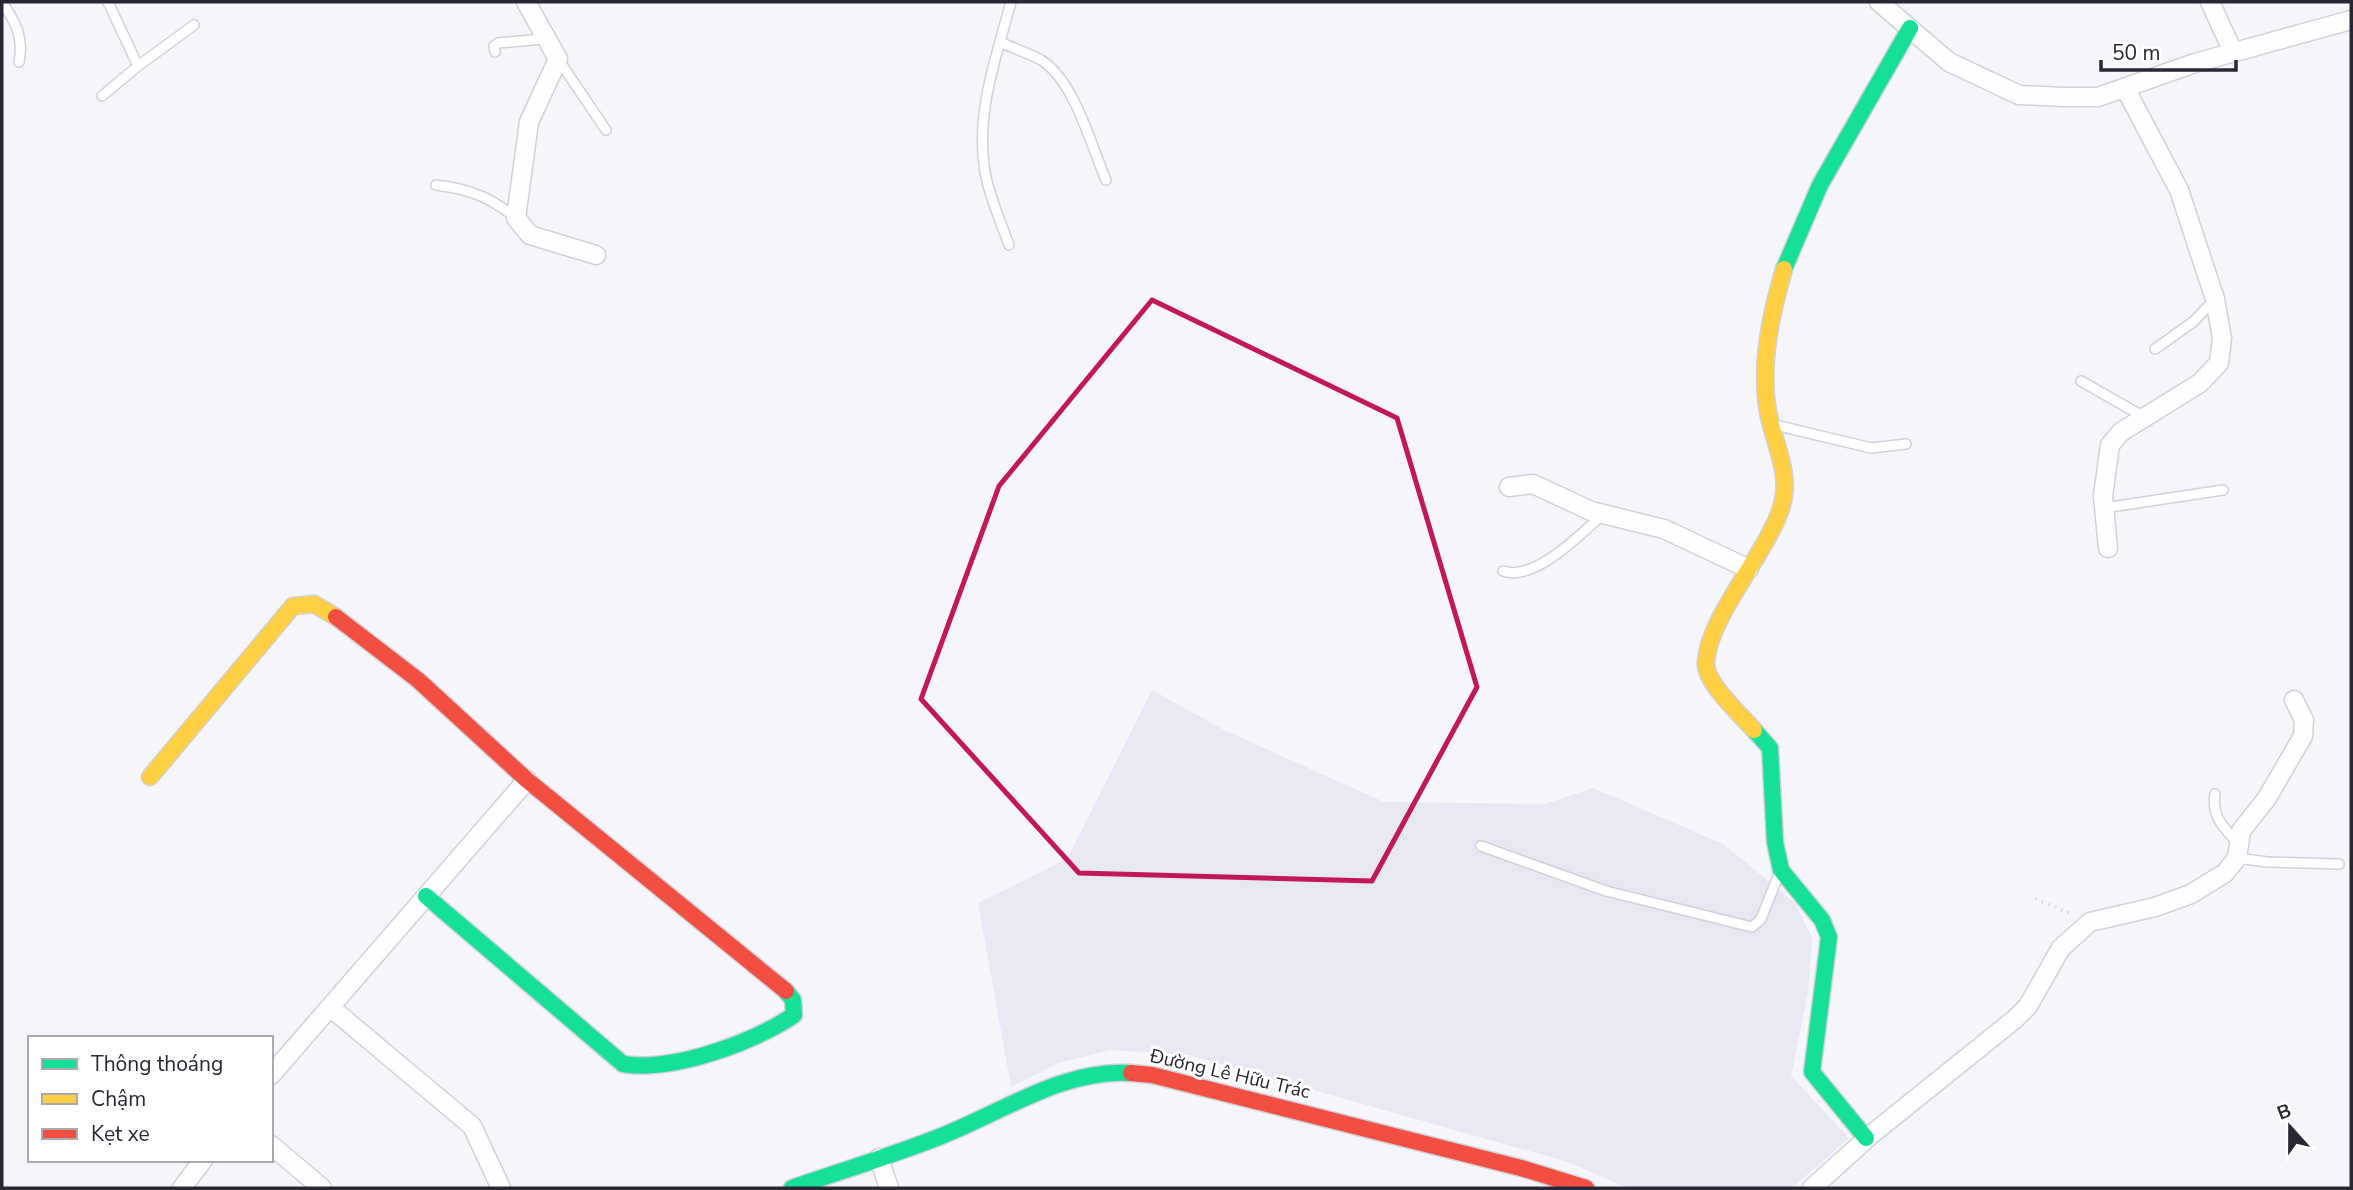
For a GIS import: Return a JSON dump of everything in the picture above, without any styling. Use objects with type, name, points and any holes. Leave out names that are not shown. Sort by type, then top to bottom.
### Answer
[{"type":"street","points":[[526,2],[558,60],[529,122],[516,218],[530,235],[596,255]]},
{"type":"street","points":[[1879,2],[1949,62],[2019,95],[2098,97],[2233,52],[2351,20]]},
{"type":"street","points":[[2210,2],[2233,52]]},
{"type":"street","points":[[1866,1138],[1812,1072],[1829,937],[1822,919],[1781,870],[1775,842],[1773,764],[1770,748],[1712,682],[1705,664],[1713,636],[1782,506],[1785,492],[1786,478],[1766,400],[1766,353],[1773,313],[1787,266],[1820,184],[1910,28]]},
{"type":"street","points":[[2108,548],[2104,508],[2110,445],[2121,432],[2200,383],[2219,363],[2222,338],[2215,299],[2179,190],[2125,88]]},
{"type":"street","points":[[1509,486],[1533,484],[1602,515],[1664,529],[1748,569]]},
{"type":"street","points":[[149,777],[293,606],[314,604],[330,612],[418,680],[527,780],[782,985],[793,1000],[794,1015],[783,1025],[751,1037],[658,1066],[633,1068],[624,1064],[426,896]]},
{"type":"street","points":[[1812,1188],[1866,1138],[2015,1019],[2028,1006],[2061,948],[2090,922],[2155,907],[2191,894],[2225,873],[2237,851],[2241,831],[2267,798],[2303,736],[2304,720],[2294,700]]},
{"type":"street","points":[[273,1073],[527,780]]},
{"type":"street","points":[[330,1007],[472,1126],[501,1188]]},
{"type":"street","name":"Đường Lê Hữu Trác","points":[[792,1188],[940,1137],[1075,1079],[1115,1072],[1152,1075],[1521,1168],[1586,1188]]},
{"type":"street","points":[[273,1147],[322,1188]]},
{"type":"street","points":[[879,1158],[889,1188]]},
{"type":"street","points":[[182,1188],[202,1162]]},
{"type":"lane","points":[[2,2],[18,26],[22,48],[19,62]]},
{"type":"lane","points":[[108,2],[138,66]]},
{"type":"lane","points":[[1009,245],[985,175],[981,136],[987,87],[1011,2]]},
{"type":"lane","points":[[102,96],[194,25]]},
{"type":"lane","points":[[495,52],[494,46],[498,43],[544,38]]},
{"type":"lane","points":[[1000,42],[1041,60],[1059,76],[1106,180]]},
{"type":"lane","points":[[558,60],[606,130]]},
{"type":"lane","points":[[436,185],[484,195],[516,218]]},
{"type":"lane","points":[[2155,349],[2193,322],[2215,299]]},
{"type":"lane","points":[[2081,381],[2145,418]]},
{"type":"lane","points":[[1770,424],[1871,448],[1906,444]]},
{"type":"lane","points":[[2104,508],[2223,490]]},
{"type":"lane","points":[[1503,570],[1512,574],[1530,570],[1577,537],[1602,515]]},
{"type":"lane","points":[[2215,794],[2213,808],[2218,821],[2237,851],[2267,862],[2339,864]]},
{"type":"lane","points":[[1480,846],[1606,891],[1752,927],[1761,919],[1781,870]]},
{"type":"path","points":[[2035,899],[2090,922]]},
{"type":"highlighted area","points":[[1152,300],[1397,418],[1477,687],[1372,881],[1079,873],[921,699],[999,486]]},
{"type":"shaded area","points":[[1152,690],[1224,730],[1384,802],[1545,804],[1593,788],[1723,844],[1794,902],[1812,937],[1808,992],[1791,1076],[1849,1138],[1792,1188],[1628,1188],[1568,1162],[1189,1055],[1110,1050],[1058,1063],[1011,1087],[978,903],[1067,859]]},
{"type":"traffic: fast","points":[[1784,269],[1820,185],[1910,28]]},
{"type":"traffic: fast","points":[[1754,730],[1770,748],[1775,842],[1781,870],[1822,920],[1829,937],[1812,1072],[1866,1138]]},
{"type":"traffic: fast","points":[[426,896],[623,1064],[665,1064],[712,1053],[757,1036],[794,1015],[793,1000],[786,991]]},
{"type":"traffic: fast","points":[[792,1188],[939,1137],[1057,1085],[1106,1073],[1131,1073]]},
{"type":"traffic: slow","points":[[1754,730],[1717,688],[1707,670],[1706,662],[1717,624],[1765,542],[1782,505],[1783,468],[1769,418],[1765,371],[1771,320],[1784,269]]},
{"type":"traffic: slow","points":[[150,777],[293,606],[314,604],[336,617]]},
{"type":"traffic: jam","points":[[336,617],[418,680],[527,780],[786,991]]},
{"type":"traffic: jam","points":[[1131,1073],[1152,1075],[1521,1168],[1586,1188]]}]
